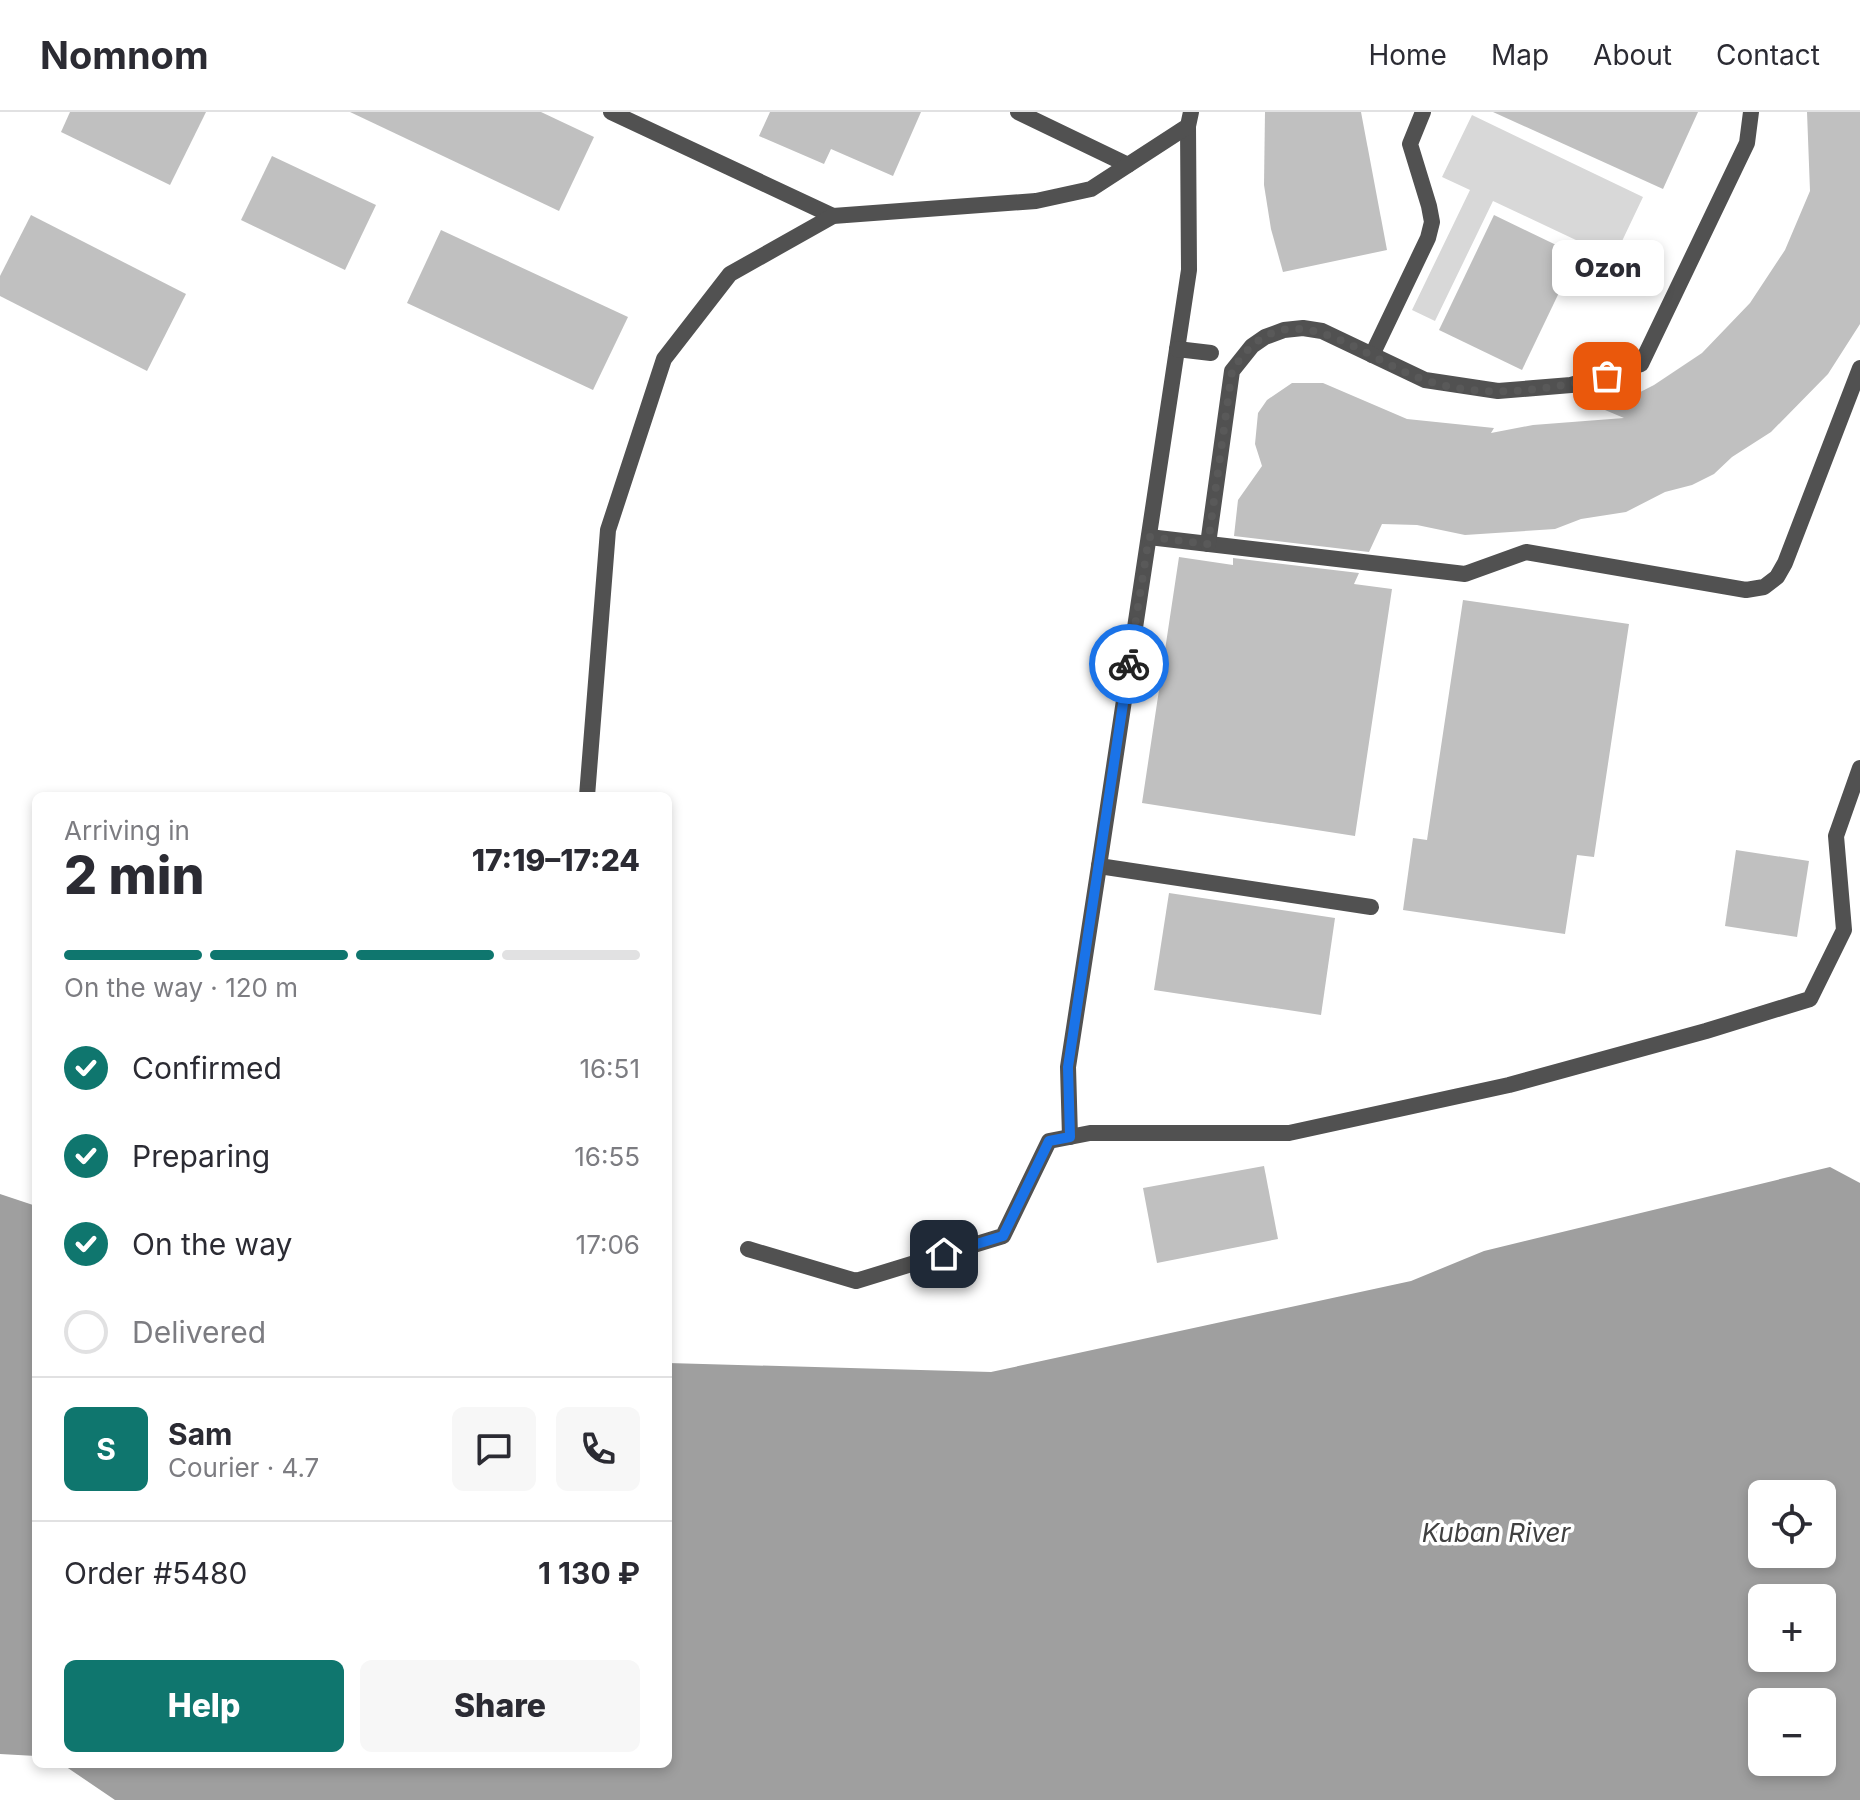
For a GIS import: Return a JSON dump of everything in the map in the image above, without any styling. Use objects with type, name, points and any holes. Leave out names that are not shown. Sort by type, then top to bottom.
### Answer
[{"type":"lane","points":[[611,112],[833,216]]},
{"type":"lane","points":[[1018,112],[1128,165]]},
{"type":"lane","points":[[1372,355],[1430,230],[1429,206],[1410,144],[1423,112]]},
{"type":"lane","points":[[1208,544],[1232,371],[1240,358],[1265,337],[1284,330],[1303,328],[1322,331],[1425,380],[1498,391],[1571,385],[1641,364],[1747,143],[1751,112]]},
{"type":"lane","points":[[587,792],[608,530],[664,359],[730,274],[833,216],[1036,201],[1091,189],[1190,119]]},
{"type":"lane","points":[[1070,1137],[1068,1067],[1189,270],[1190,119]]},
{"type":"lane","points":[[1177,349],[1211,353]]},
{"type":"lane","points":[[1149,537],[1465,574],[1526,552],[1728,589],[1764,587],[1777,577],[1785,563],[1860,368]]},
{"type":"lane","points":[[748,1249],[856,1281],[1003,1236],[1049,1141],[1090,1133],[1289,1133],[1509,1085],[1810,999],[1844,930],[1836,836],[1860,768]]},
{"type":"lane","points":[[1099,866],[1371,907]]},
{"type":"shaded area","points":[[1472,115],[1643,197],[1614,258],[1493,201],[1435,321],[1412,310],[1470,190],[1442,177]]},
{"type":"water","name":"Kuban River","points":[[1830,1167],[1860,1183],[1860,1800],[115,1800],[68,1768],[672,1768],[672,1363],[991,1372],[1411,1281],[1484,1251]]},
{"type":"water","points":[[0,1194],[32,1205],[32,1756],[0,1754]]},
{"type":"building","points":[[70,112],[206,112],[170,185],[61,132]]},
{"type":"building","points":[[350,112],[541,112],[594,137],[559,211]]},
{"type":"building","points":[[770,112],[921,112],[893,176],[831,149],[824,164],[759,136]]},
{"type":"building","points":[[1265,112],[1361,112],[1387,250],[1283,272],[1271,229],[1264,185]]},
{"type":"building","points":[[1493,112],[1698,112],[1663,189]]},
{"type":"building","points":[[1807,112],[1860,112],[1860,324],[1828,374],[1771,432],[1732,457],[1714,474],[1692,485],[1665,492],[1626,512],[1581,519],[1555,529],[1465,535],[1417,525],[1382,524],[1369,552],[1234,536],[1238,500],[1262,466],[1255,444],[1258,413],[1267,400],[1292,383],[1323,383],[1407,419],[1494,428],[1491,433],[1533,425],[1624,418],[1605,410],[1654,385],[1702,353],[1750,303],[1785,250],[1810,191]]},
{"type":"building","points":[[272,156],[376,205],[345,270],[241,220]]},
{"type":"building","points":[[31,215],[186,294],[147,371],[0,296],[0,276]]},
{"type":"building","points":[[1494,215],[1577,255],[1522,370],[1439,330]]},
{"type":"building","points":[[441,230],[628,317],[593,390],[407,303]]},
{"type":"building","points":[[1179,557],[1233,565],[1233,558],[1359,573],[1354,584],[1392,589],[1355,836],[1142,803]]},
{"type":"building","points":[[1463,600],[1629,624],[1594,857],[1577,855],[1565,934],[1403,910],[1413,838],[1427,840]]},
{"type":"building","points":[[1736,850],[1809,861],[1797,937],[1725,926]]},
{"type":"building","points":[[1169,893],[1335,918],[1321,1015],[1154,990]]},
{"type":"building","points":[[1264,1166],[1278,1239],[1157,1263],[1143,1188]]},
{"type":"way so far","points":[[1129,664],[1149,537],[1208,544],[1232,371],[1240,358],[1265,337],[1284,330],[1303,328],[1322,331],[1425,380],[1461,388],[1534,390],[1607,376]]},
{"type":"place","name":"Ozon","points":[[1607,376]]},
{"type":"route","points":[[944,1254],[1003,1236],[1049,1141],[1070,1137],[1068,1067],[1129,664]]}]
